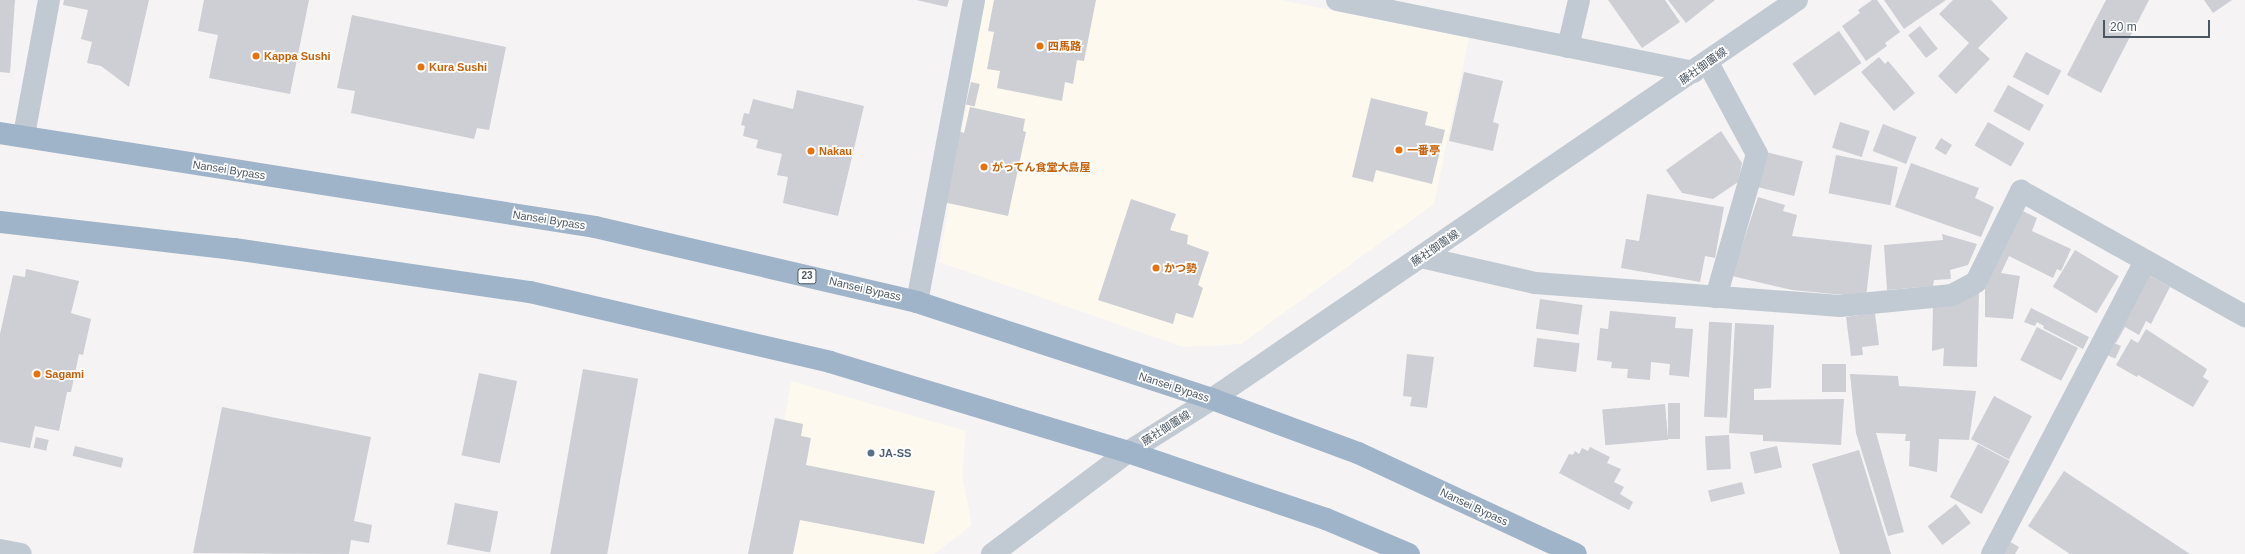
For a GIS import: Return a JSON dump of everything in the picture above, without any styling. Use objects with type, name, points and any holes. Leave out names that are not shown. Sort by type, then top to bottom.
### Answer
[{"type":"highway","name":"Nansei Bypass","points":[[0,133],[24,135],[229,171],[596,227],[918,302],[1212,399],[1358,453],[1576,554]]},
{"type":"highway","points":[[1,226],[234,249],[530,292],[830,362],[1128,452],[1326,519],[1409,554]]},
{"type":"street","points":[[24,135],[50,0]]},
{"type":"street","points":[[918,302],[974,0]]},
{"type":"street","points":[[1337,0],[1568,47],[1701,68],[1757,154],[1716,297]]},
{"type":"street","points":[[1568,47],[1579,0]]},
{"type":"street","name":"藤社御薗線","points":[[992,554],[1128,452],[1212,399],[1701,68],[1797,0]]},
{"type":"street","points":[[1421,257],[1535,283],[1840,306],[1952,295],[1976,282],[2021,191],[2245,316]]},
{"type":"street","points":[[1992,554],[2145,260]]},
{"type":"street","points":[[0,550],[21,554]]},
{"type":"shaded area","points":[[985,0],[1281,0],[1469,38],[1434,204],[1241,344],[1183,347],[939,262]]},
{"type":"shaded area","name":"JA-SS","points":[[791,381],[966,431],[962,475],[972,525],[934,554],[761,554]]},
{"type":"building","points":[[0,0],[15,0],[10,73],[0,72]]},
{"type":"building","points":[[64,0],[149,0],[129,87],[101,66],[87,63],[92,42],[81,39],[88,10],[63,5]]},
{"type":"building","name":"Kappa Sushi","points":[[204,0],[309,0],[290,94],[209,78],[218,35],[198,31]]},
{"type":"building","points":[[916,0],[949,0],[947,7]]},
{"type":"building","name":"四馬路","points":[[994,0],[1096,0],[1084,61],[1077,60],[1073,84],[1065,82],[1062,101],[997,88],[1000,71],[987,69],[994,32],[988,31]]},
{"type":"building","points":[[1608,0],[1665,0],[1680,22],[1642,48]]},
{"type":"building","points":[[1668,0],[1715,0],[1686,23]]},
{"type":"building","points":[[1872,0],[1877,0],[1900,32],[1885,43],[1887,46],[1866,61],[1842,26],[1860,13],[1858,10]]},
{"type":"building","points":[[1884,0],[1946,0],[1904,29]]},
{"type":"building","points":[[1953,0],[1991,0],[2008,18],[1978,48],[1990,59],[1956,94],[1938,76],[1969,43],[1939,14]]},
{"type":"building","points":[[2106,0],[2149,0],[2101,93],[2067,75]]},
{"type":"building","points":[[2204,0],[2232,0],[2213,13]]},
{"type":"building","name":"Kura Sushi","points":[[352,15],[506,47],[489,130],[477,128],[474,139],[351,113],[355,91],[337,88]]},
{"type":"building","points":[[1920,26],[1938,49],[1926,58],[1908,35]]},
{"type":"building","points":[[1839,31],[1861,63],[1815,96],[1792,64]]},
{"type":"building","points":[[2026,52],[2061,71],[2048,96],[2013,77]]},
{"type":"building","points":[[1879,57],[1885,64],[1888,61],[1915,93],[1894,111],[1861,72]]},
{"type":"building","points":[[1464,72],[1503,81],[1493,122],[1499,124],[1493,151],[1449,141]]},
{"type":"building","points":[[971,82],[980,84],[975,106],[966,104]]},
{"type":"building","points":[[2008,85],[2044,105],[2029,131],[1993,111]]},
{"type":"building","name":"Nakau","points":[[797,90],[864,106],[838,216],[783,203],[788,177],[777,175],[782,154],[756,148],[758,140],[743,136],[745,126],[741,125],[744,113],[749,114],[753,99],[793,109]]},
{"type":"building","name":"一番亭","points":[[1371,98],[1428,112],[1425,125],[1445,130],[1432,184],[1376,170],[1373,182],[1352,177]]},
{"type":"building","name":"がってん食堂大島屋","points":[[970,107],[1025,119],[1023,131],[1026,132],[1008,216],[943,202],[958,131],[964,133]]},
{"type":"building","points":[[1840,122],[1870,131],[1862,157],[1832,148]]},
{"type":"building","points":[[1988,122],[2024,143],[2011,166],[1974,145]]},
{"type":"building","points":[[1883,124],[1917,137],[1906,164],[1873,151]]},
{"type":"building","points":[[1721,131],[1742,163],[1738,182],[1713,199],[1682,193],[1666,170]]},
{"type":"building","points":[[1941,138],[1952,145],[1946,155],[1935,148]]},
{"type":"building","points":[[1766,152],[1803,161],[1794,196],[1757,187]]},
{"type":"building","points":[[1836,155],[1898,167],[1890,205],[1829,193]]},
{"type":"building","points":[[1911,163],[1979,188],[1975,198],[1994,207],[1981,237],[1895,207]]},
{"type":"building","points":[[1647,194],[1724,207],[1715,258],[1705,256],[1700,282],[1621,268],[1626,239],[1639,241]]},
{"type":"building","points":[[1758,197],[1785,205],[1783,211],[1797,215],[1792,236],[1872,245],[1866,297],[1792,290],[1732,276]]},
{"type":"building","name":"かつ勢","points":[[1131,199],[1176,214],[1170,230],[1188,235],[1187,244],[1209,252],[1198,285],[1203,288],[1193,318],[1176,313],[1173,324],[1098,300]]},
{"type":"building","points":[[2021,210],[2037,218],[2032,231],[2071,249],[2061,271],[2057,269],[2053,278],[2009,256],[2001,273],[2020,276],[2013,319],[1985,317],[1985,276]]},
{"type":"building","points":[[1942,234],[1977,244],[1968,265],[1950,270],[1951,279],[1934,280],[1933,286],[1887,290],[1884,245],[1943,240]]},
{"type":"building","points":[[2075,250],[2119,276],[2097,313],[2053,287]]},
{"type":"building","name":"Sagami","points":[[26,269],[79,281],[71,313],[91,319],[83,355],[79,354],[71,392],[67,392],[59,431],[35,426],[30,448],[0,442],[0,334],[13,275],[25,277]]},
{"type":"building","points":[[2145,273],[2170,287],[2151,324],[2146,321],[2139,335],[2125,327],[2116,343],[2109,339]]},
{"type":"building","points":[[1979,292],[1977,367],[1943,366],[1944,348],[1932,351],[1933,305]]},
{"type":"building","points":[[1540,299],[1583,305],[1578,335],[1536,329]]},
{"type":"building","points":[[2031,308],[2089,337],[2083,349],[2043,328],[2044,326],[2037,322],[2035,326],[2024,322]]},
{"type":"building","points":[[1610,311],[1676,317],[1675,328],[1693,329],[1689,377],[1669,375],[1670,364],[1651,362],[1650,380],[1627,378],[1628,369],[1611,368],[1612,362],[1597,360],[1600,328],[1608,329]]},
{"type":"building","points":[[1875,313],[1879,345],[1862,347],[1863,355],[1851,356],[1846,317]]},
{"type":"building","points":[[1709,322],[1732,323],[1727,418],[1704,417]]},
{"type":"building","points":[[1735,323],[1774,325],[1771,388],[1754,389],[1754,400],[1844,399],[1841,445],[1763,441],[1763,435],[1729,433]]},
{"type":"building","points":[[2037,327],[2078,348],[2061,381],[2020,360]]},
{"type":"building","points":[[2146,329],[2207,369],[2203,377],[2209,381],[2193,407],[2138,375],[2137,377],[2116,365],[2131,339],[2138,343]]},
{"type":"building","points":[[1537,338],[1580,343],[1576,372],[1533,367]]},
{"type":"building","points":[[2110,341],[2121,346],[2115,359],[2104,354]]},
{"type":"building","points":[[1407,354],[1434,357],[1427,408],[1410,406],[1412,397],[1403,396]]},
{"type":"building","points":[[1822,364],[1846,364],[1846,392],[1822,392]]},
{"type":"building","points":[[583,369],[638,379],[607,554],[550,554]]},
{"type":"building","points":[[479,373],[517,381],[500,463],[462,455]]},
{"type":"building","points":[[1850,374],[1898,376],[1899,386],[1976,391],[1969,440],[1939,439],[1937,472],[1909,466],[1910,441],[1905,441],[1906,434],[1876,433],[1904,532],[1888,536],[1856,433]]},
{"type":"building","points":[[1994,396],[2032,416],[2009,459],[1971,439]]},
{"type":"building","points":[[1668,403],[1680,403],[1680,439],[1668,439]]},
{"type":"building","points":[[1665,404],[1668,440],[1605,445],[1602,409]]},
{"type":"building","points":[[222,407],[371,437],[354,521],[372,525],[369,543],[351,540],[349,554],[193,553]]},
{"type":"building","points":[[775,418],[803,424],[801,436],[811,438],[806,465],[935,491],[924,544],[800,520],[793,554],[748,554]]},
{"type":"building","points":[[1729,435],[1731,469],[1707,470],[1705,436]]},
{"type":"building","points":[[36,437],[49,440],[46,451],[34,448]]},
{"type":"building","points":[[1978,444],[2010,461],[1982,514],[1950,497]]},
{"type":"building","points":[[75,446],[124,458],[121,468],[73,456]]},
{"type":"building","points":[[1777,446],[1782,467],[1755,474],[1750,452]]},
{"type":"building","points":[[1590,447],[1610,457],[1607,463],[1621,469],[1614,482],[1624,487],[1620,494],[1633,502],[1629,510],[1559,473],[1569,454],[1573,455],[1575,451],[1579,454],[1582,448],[1588,451]]},
{"type":"building","points":[[1859,450],[1891,554],[1840,554],[1812,464]]},
{"type":"building","points":[[2064,471],[2190,554],[2070,554],[2028,526]]},
{"type":"building","points":[[1742,482],[1745,494],[1711,502],[1708,490]]},
{"type":"building","points":[[455,503],[498,511],[490,553],[447,544]]},
{"type":"building","points":[[1956,504],[1971,523],[1942,545],[1928,526]]},
{"type":"building","points":[[2007,540],[2019,547],[2015,554],[1999,554]]},
{"type":"place","name":"四馬路","points":[[1040,46]]},
{"type":"place","name":"Kappa Sushi","points":[[256,56]]},
{"type":"place","name":"Kura Sushi","points":[[421,67]]},
{"type":"place","name":"一番亭","points":[[1399,150]]},
{"type":"place","name":"Nakau","points":[[811,151]]},
{"type":"place","name":"がってん食堂大島屋","points":[[984,167]]},
{"type":"place","name":"かつ勢","points":[[1156,268]]},
{"type":"place","name":"Sagami","points":[[37,374]]},
{"type":"place","name":"JA-SS","points":[[871,453]]}]
